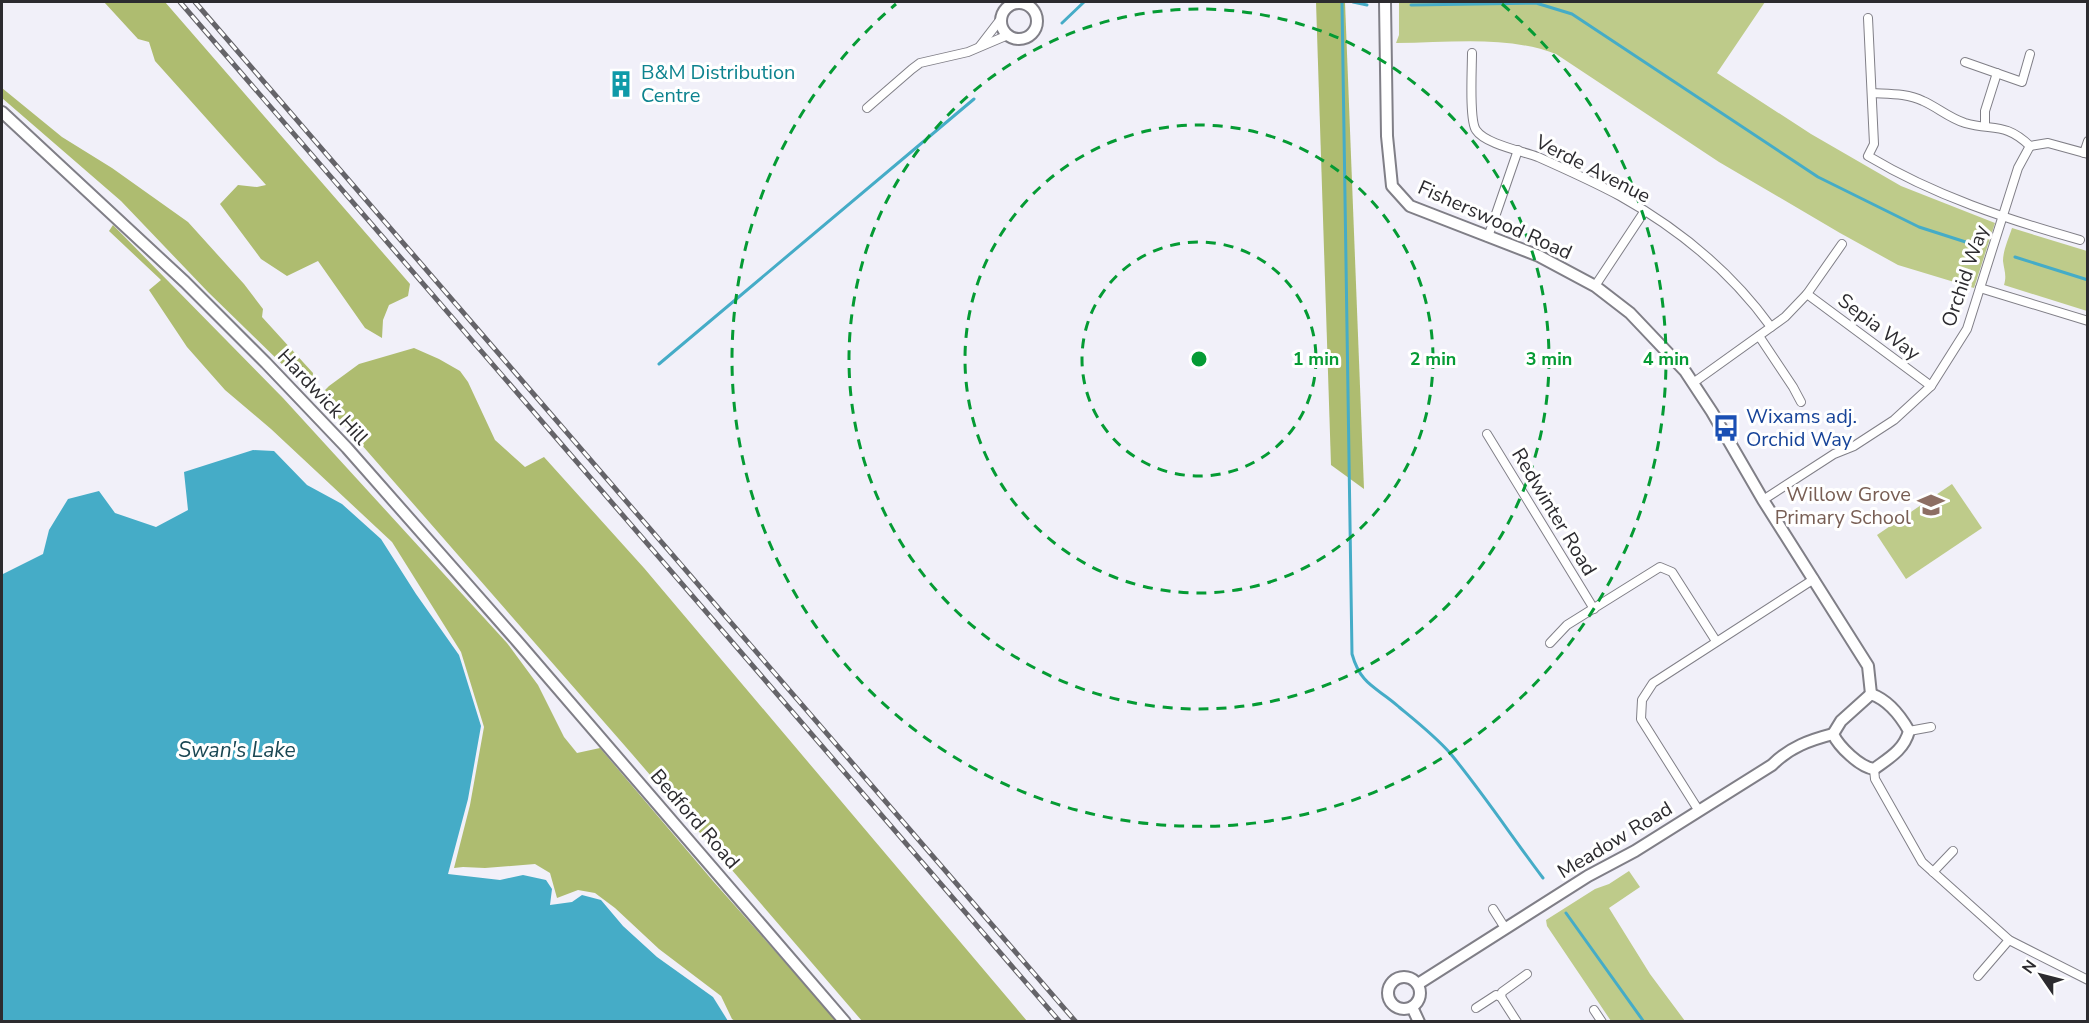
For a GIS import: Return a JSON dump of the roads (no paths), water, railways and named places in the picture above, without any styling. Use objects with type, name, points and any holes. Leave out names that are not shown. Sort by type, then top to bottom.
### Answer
[{"type":"street","points":[[980,47],[1000,20],[1005,9],[1016,2],[1036,7],[1036,25],[1030,35],[1019,39],[1008,35],[1001,26],[1000,20]]},
{"type":"street","name":"Fisherswood Road","points":[[1385,2],[1388,136],[1392,186],[1410,206],[1539,256],[1595,286],[1630,313],[1685,371],[1868,666],[1870,694]]},
{"type":"street","points":[[1868,18],[1872,93],[1907,95],[1923,100],[1949,116],[1966,123],[1995,126],[2012,132],[2030,146],[2048,143],[2086,153],[2088,141]]},
{"type":"street","points":[[867,108],[920,63],[968,52],[1008,35]]},
{"type":"street","name":"Verde Avenue","points":[[1472,53],[1473,124],[1480,136],[1538,158],[1618,195],[1644,212],[1694,246],[1731,279],[1771,327]]},
{"type":"street","points":[[1965,62],[2022,82],[2030,54]]},
{"type":"street","points":[[1984,125],[1985,111],[1997,73]]},
{"type":"street","name":"Orchid Way","points":[[1872,93],[1874,144],[1868,156],[1931,189],[2003,218]]},
{"type":"street","name":"Hardwick Hill","points":[[2,112],[193,290],[281,378],[391,497],[517,640]]},
{"type":"street","name":"Orchid Way","points":[[1763,500],[1834,454],[1854,446],[1885,426],[1931,386],[1967,329],[2018,168],[2030,146]]},
{"type":"street","points":[[1488,237],[1518,150]]},
{"type":"street","points":[[1595,286],[1644,212]]},
{"type":"street","points":[[2003,218],[2080,240]]},
{"type":"street","points":[[1693,383],[1785,317],[1807,294],[1842,244]]},
{"type":"street","points":[[1980,288],[2088,321]]},
{"type":"street","name":"Sepia Way","points":[[1807,294],[1931,386]]},
{"type":"street","points":[[1758,336],[1801,402]]},
{"type":"street","name":"Redwinter Road","points":[[1487,434],[1594,609]]},
{"type":"street","points":[[1550,643],[1567,625],[1660,567],[1672,572],[1714,642]]},
{"type":"street","points":[[1699,811],[1644,726],[1641,709],[1646,691],[1653,683],[1714,642],[1814,579]]},
{"type":"street","name":"Bedford Road","points":[[517,640],[845,1022]]},
{"type":"street","points":[[1870,694],[1882,699],[1903,721],[1909,731],[1906,743],[1875,769],[1867,768],[1837,742],[1833,734],[1841,721],[1870,694]]},
{"type":"street","points":[[1909,731],[1931,727]]},
{"type":"street","name":"Meadow Road","points":[[1418,984],[1588,876],[1635,851],[1772,765],[1783,754],[1807,741],[1833,734]]},
{"type":"street","points":[[1875,769],[1875,779],[1922,862],[2009,940],[2088,980]]},
{"type":"street","points":[[1933,872],[1953,852]]},
{"type":"street","points":[[1493,909],[1505,928]]},
{"type":"street","points":[[1978,976],[2009,940]]},
{"type":"street","points":[[1501,997],[1502,992],[1527,974]]},
{"type":"street","points":[[1401,976],[1409,977],[1418,984],[1420,994],[1417,1003],[1412,1007],[1404,1009],[1395,1006],[1389,999],[1388,989],[1393,980],[1401,976]]},
{"type":"street","points":[[1476,1008],[1496,996],[1501,997]]},
{"type":"street","points":[[1501,997],[1517,1022]]},
{"type":"street","points":[[1412,1007],[1419,1022]]},
{"type":"street","points":[[1594,1010],[1602,1022]]},
{"type":"water","name":"Swan's Lake","points":[[253,450],[274,451],[307,485],[342,504],[381,539],[459,655],[481,726],[468,799],[448,874],[500,880],[523,875],[546,880],[552,889],[550,905],[572,902],[582,895],[601,900],[623,926],[657,957],[713,997],[728,1021],[2,1021],[3,574],[43,554],[49,530],[68,499],[99,491],[115,513],[156,527],[188,510],[184,472]]},
{"type":"waterway","points":[[1062,23],[1084,2]]},
{"type":"waterway","points":[[1342,2],[1352,654],[1365,680],[1425,729],[1450,753],[1543,878]]},
{"type":"waterway","points":[[1353,2],[1367,5]]},
{"type":"waterway","points":[[1411,5],[1536,3],[1572,14],[1818,177],[1919,227],[1975,245]]},
{"type":"waterway","points":[[659,364],[974,99]]},
{"type":"waterway","points":[[2015,257],[2088,280]]},
{"type":"waterway","points":[[1566,913],[1644,1022]]},
{"type":"railway","points":[[180,2],[1060,1022]]},
{"type":"railway","points":[[195,2],[1076,1022]]},
{"type":"place","name":"B&M Distribution Centre","points":[[621,84]]},
{"type":"place","name":"Wixams adj. Orchid Way","points":[[1726,428]]},
{"type":"place","name":"Willow Grove Primary School","points":[[1931,505]]}]
